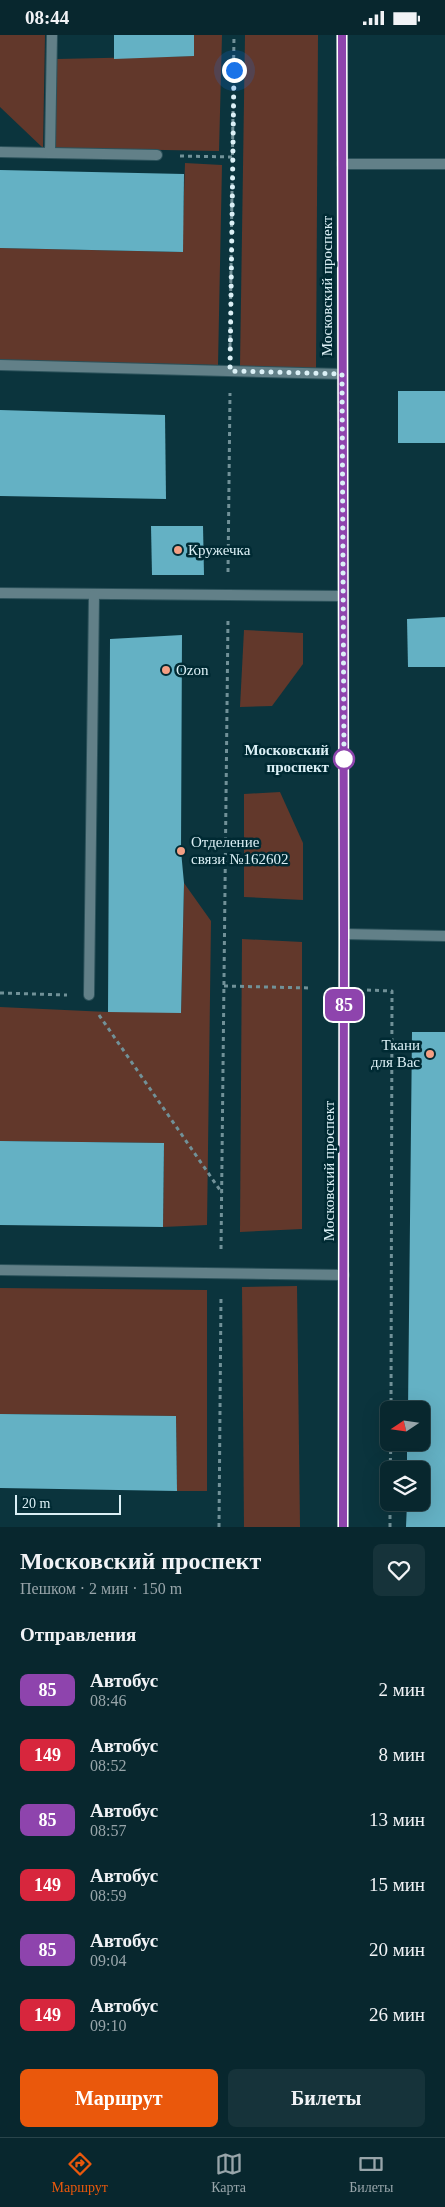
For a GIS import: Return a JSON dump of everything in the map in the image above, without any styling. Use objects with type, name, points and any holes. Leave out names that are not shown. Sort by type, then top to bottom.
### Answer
[{"type":"street","points":[[50,153],[52,35]]},
{"type":"street","name":"Московский проспект","points":[[342,35],[343,1527]]},
{"type":"street","points":[[0,151],[157,155]]},
{"type":"street","points":[[342,164],[445,165]]},
{"type":"street","points":[[0,365],[342,374]]},
{"type":"street","points":[[0,593],[343,596]]},
{"type":"street","points":[[89,995],[94,595]]},
{"type":"street","points":[[344,934],[445,936]]},
{"type":"street","points":[[0,1270],[344,1275]]},
{"type":"path","points":[[219,1527],[234,35]]},
{"type":"path","points":[[157,155],[232,157]]},
{"type":"path","points":[[224,986],[311,989]]},
{"type":"path","points":[[364,990],[392,991],[391,1401]]},
{"type":"path","points":[[0,993],[89,995],[96,1011],[222,1193]]},
{"type":"path","points":[[390,1511],[390,1527]]},
{"type":"shaded area","points":[[0,35],[45,35],[43,148],[0,107]]},
{"type":"shaded area","points":[[194,35],[222,35],[219,151],[55,148],[57,59],[194,56]]},
{"type":"shaded area","points":[[245,35],[318,35],[316,371],[240,366]]},
{"type":"shaded area","points":[[185,163],[222,165],[218,365],[0,360],[0,248],[182,252]]},
{"type":"shaded area","points":[[244,630],[303,633],[303,664],[272,706],[240,707]]},
{"type":"shaded area","points":[[280,792],[303,843],[303,900],[244,897],[244,794]]},
{"type":"shaded area","points":[[184,883],[211,921],[207,1225],[163,1227],[164,1143],[0,1141],[0,1007],[108,1012],[181,1012]]},
{"type":"shaded area","points":[[242,939],[302,942],[302,1229],[240,1232]]},
{"type":"shaded area","points":[[297,1286],[300,1527],[244,1527],[242,1287]]},
{"type":"shaded area","points":[[0,1288],[207,1290],[207,1491],[177,1491],[176,1416],[0,1414]]},
{"type":"building","points":[[114,35],[194,35],[194,56],[114,59]]},
{"type":"building","points":[[0,170],[184,174],[183,252],[0,248]]},
{"type":"building","points":[[398,391],[445,391],[445,443],[398,443]]},
{"type":"building","points":[[0,410],[165,415],[166,499],[0,496]]},
{"type":"building","name":"Кружечка","points":[[151,526],[203,526],[204,575],[152,575]]},
{"type":"building","points":[[445,617],[445,667],[408,667],[407,619]]},
{"type":"building","points":[[182,635],[181,851],[184,883],[181,1013],[108,1012],[110,639]]},
{"type":"building","points":[[412,1032],[445,1032],[445,1527],[406,1527],[407,1511],[430,1511],[430,1461],[407,1461],[407,1451],[430,1451],[430,1401],[408,1401]]},
{"type":"building","points":[[0,1141],[164,1143],[163,1227],[0,1225]]},
{"type":"building","points":[[0,1414],[176,1416],[177,1491],[0,1488]]},
{"type":"bus line","name":"85","points":[[342,35],[343,1527]]},
{"type":"place","name":"Кружечка","points":[[178,550]]},
{"type":"place","name":"Ozon","points":[[166,670]]},
{"type":"place","name":"Московский проспект","points":[[344,759]]},
{"type":"place","name":"Отделение связи №162602","points":[[181,851]]},
{"type":"place","name":"Ткани для Вас","points":[[430,1054]]},
{"type":"route","points":[[234,70],[230,371],[342,374],[344,759]]}]
